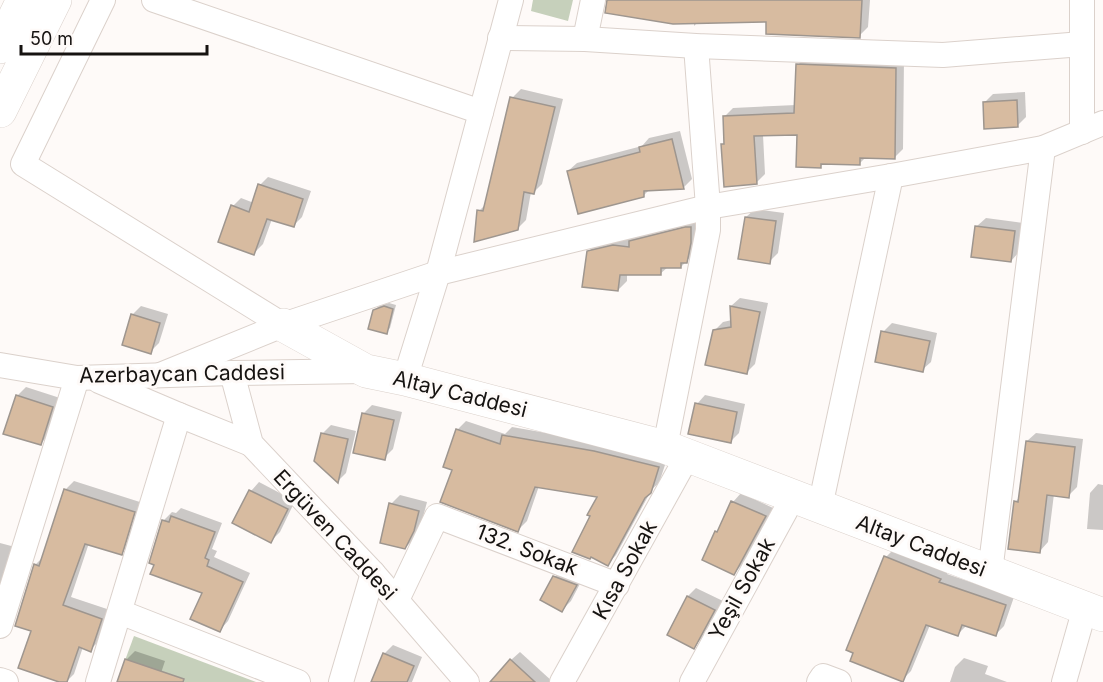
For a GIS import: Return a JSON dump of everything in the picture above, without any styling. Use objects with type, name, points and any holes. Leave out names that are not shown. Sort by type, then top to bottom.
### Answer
[{"type":"main road","points":[[0,47],[23,0]]},
{"type":"main road","points":[[0,111],[55,0]]},
{"type":"main road","name":"Altay Caddesi","points":[[283,325],[366,371],[405,379],[676,452],[1094,612]]},
{"type":"street","name":"Altay Caddesi","points":[[103,0],[23,164],[283,325]]},
{"type":"street","points":[[154,0],[480,112]]},
{"type":"street","points":[[405,379],[438,273],[511,0]]},
{"type":"street","points":[[585,39],[593,0]]},
{"type":"street","points":[[160,375],[283,325],[438,273],[708,207],[1043,148],[1093,128],[1082,44],[1082,0]]},
{"type":"street","points":[[500,38],[585,39],[696,46],[943,55],[1082,44]]},
{"type":"street","name":"Kısa Sokak","points":[[562,682],[616,585],[676,452],[708,230],[696,46]]},
{"type":"street","points":[[990,572],[1043,148]]},
{"type":"street","name":"Yeşil Sokak","points":[[692,682],[807,502],[891,176]]},
{"type":"street","name":"Azerbaycan Caddesi","points":[[0,364],[85,378],[366,371]]},
{"type":"street","name":"Ergüven Caddesi","points":[[232,373],[251,444],[373,573],[467,682]]},
{"type":"street","points":[[0,626],[85,378],[251,444]]},
{"type":"street","points":[[98,682],[179,415]]},
{"type":"street","name":"132. Sokak","points":[[397,600],[437,516],[616,585]]},
{"type":"street","points":[[341,682],[373,573]]},
{"type":"street","points":[[120,612],[298,682]]},
{"type":"street","points":[[1064,682],[1094,612]]},
{"type":"street","points":[[819,682],[823,676],[839,682]]},
{"type":"street","points":[[0,680],[6,682]]},
{"type":"green space","points":[[533,0],[573,0],[568,21],[531,11]]},
{"type":"green space","points":[[134,636],[256,682],[117,682]]},
{"type":"building","points":[[607,0],[862,0],[860,38],[766,34],[766,22],[673,24],[605,13]]},
{"type":"building","points":[[796,64],[896,68],[895,159],[860,158],[860,165],[821,164],[821,168],[796,167],[797,135],[754,136],[757,184],[724,187],[721,144],[724,144],[723,116],[794,113]]},
{"type":"building","points":[[510,97],[555,107],[534,194],[524,192],[518,230],[474,242],[477,210],[483,211]]},
{"type":"building","points":[[1017,100],[1018,127],[984,129],[983,102]]},
{"type":"building","points":[[672,139],[684,189],[644,191],[644,197],[578,214],[567,171],[640,152],[639,147]]},
{"type":"building","points":[[258,184],[303,199],[294,227],[267,219],[254,255],[218,242],[231,205],[249,212]]},
{"type":"building","points":[[745,217],[776,221],[770,264],[738,259]]},
{"type":"building","points":[[975,226],[1015,231],[1011,262],[971,257]]},
{"type":"building","points":[[691,227],[691,243],[687,263],[681,263],[681,268],[661,268],[661,275],[620,275],[618,291],[582,287],[587,251],[613,245],[629,247],[629,241]]},
{"type":"building","points":[[384,306],[393,309],[387,334],[368,329],[373,310]]},
{"type":"building","points":[[730,306],[760,312],[747,374],[705,365],[713,330],[731,327]]},
{"type":"building","points":[[131,314],[160,323],[151,354],[122,345]]},
{"type":"building","points":[[881,331],[930,341],[923,372],[875,362]]},
{"type":"building","points":[[16,395],[53,407],[41,445],[3,434]]},
{"type":"building","points":[[695,403],[737,412],[731,443],[688,434]]},
{"type":"building","points":[[362,413],[394,420],[385,460],[353,453]]},
{"type":"building","points":[[456,429],[500,444],[502,435],[594,451],[659,467],[651,493],[645,498],[608,566],[591,557],[590,559],[572,552],[597,497],[535,487],[518,532],[440,502],[452,470],[443,467]]},
{"type":"building","points":[[321,433],[348,439],[338,483],[314,461]]},
{"type":"building","points":[[1026,441],[1075,447],[1069,498],[1047,495],[1040,553],[1008,549],[1014,501],[1018,502]]},
{"type":"building","points":[[64,489],[135,512],[122,555],[85,544],[63,605],[102,619],[91,652],[79,647],[67,682],[59,682],[18,668],[31,631],[15,626],[34,564],[39,566]]},
{"type":"building","points":[[249,490],[288,509],[271,543],[232,523]]},
{"type":"building","points":[[731,501],[766,516],[734,575],[702,560]]},
{"type":"building","points":[[389,503],[419,511],[414,531],[405,549],[380,543]]},
{"type":"building","points":[[171,516],[215,532],[205,558],[209,560],[207,566],[243,582],[220,632],[190,619],[202,593],[150,574],[154,565],[149,563],[162,520],[169,522]]},
{"type":"building","points":[[884,556],[941,579],[939,582],[1006,605],[996,636],[962,625],[958,636],[926,625],[903,682],[850,661],[853,653],[846,650]]},
{"type":"building","points":[[553,576],[577,585],[562,612],[540,600]]},
{"type":"building","points":[[687,596],[715,610],[694,649],[667,635]]},
{"type":"building","points":[[383,653],[414,666],[407,682],[371,682]]},
{"type":"building","points":[[125,659],[184,679],[183,682],[117,682]]},
{"type":"building","points":[[510,659],[535,682],[490,682]]}]
